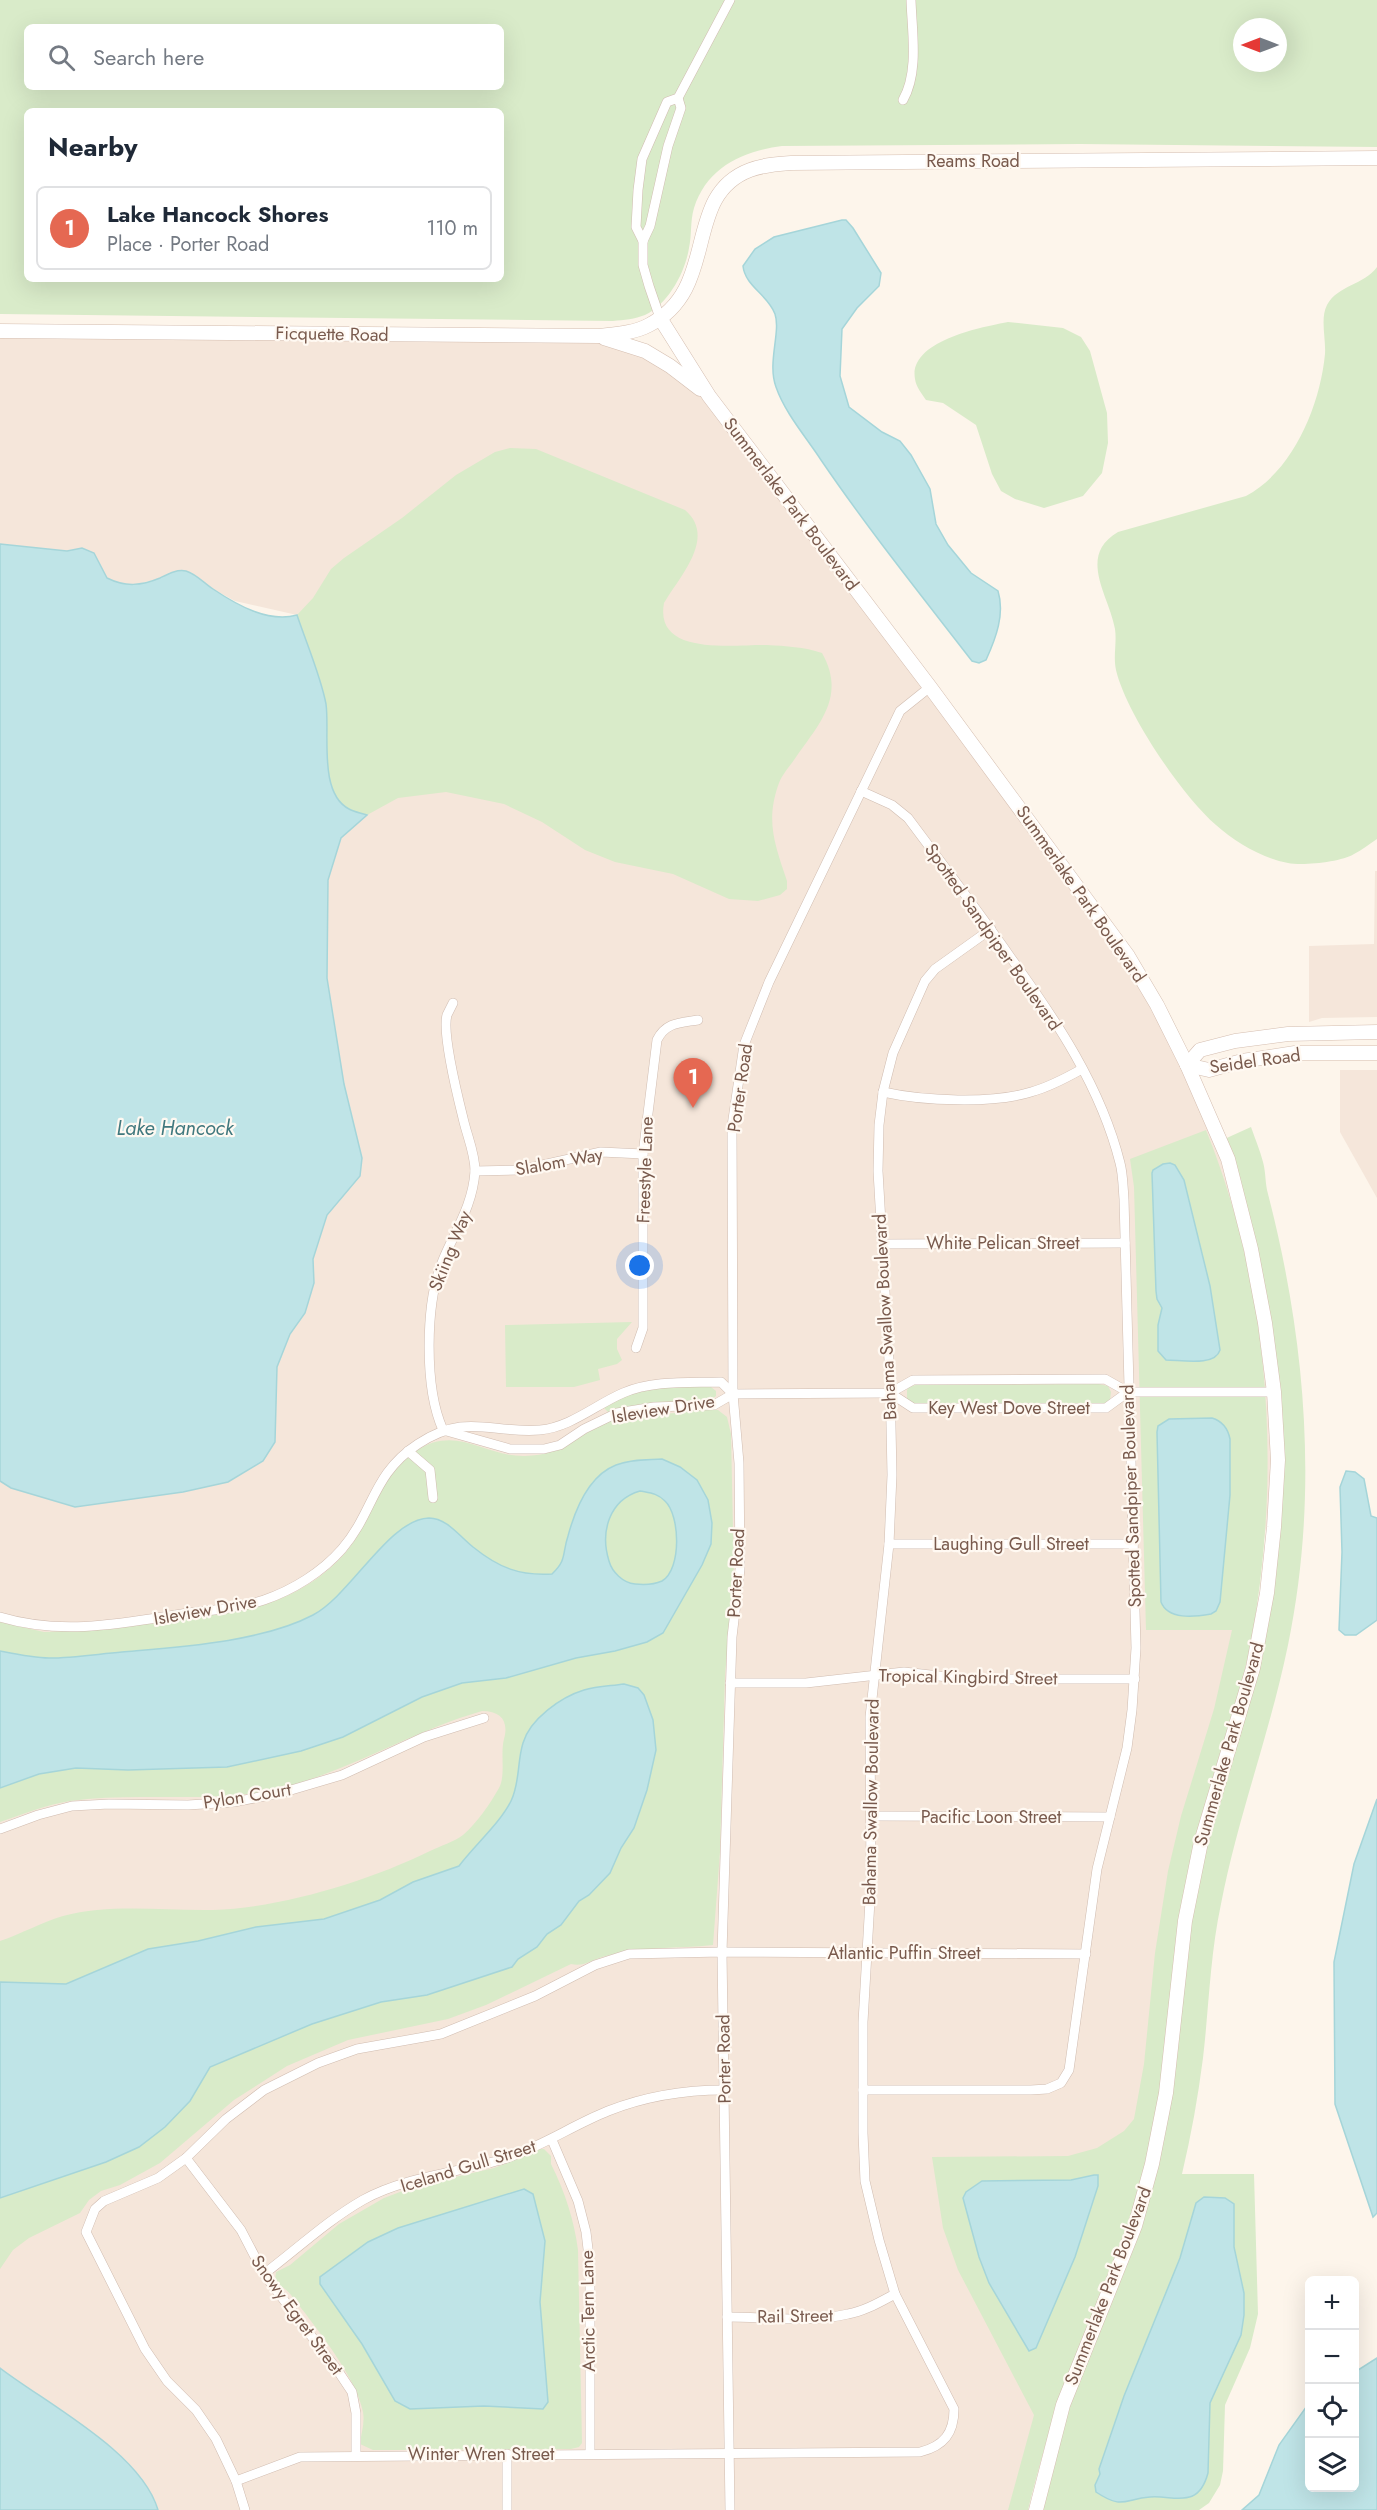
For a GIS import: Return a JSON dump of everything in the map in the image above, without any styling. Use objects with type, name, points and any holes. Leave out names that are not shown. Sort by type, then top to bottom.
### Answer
[{"type":"main road","name":"Reams Road","points":[[660,318],[679,299],[694,273],[706,222],[714,201],[734,178],[766,165],[1377,158]]},
{"type":"main road","name":"Ficquette Road","points":[[0,331],[599,336],[636,330],[660,318]]},
{"type":"main road","name":"Summerlake Park Boulevard","points":[[660,318],[709,396],[930,687],[1128,956],[1158,1005],[1228,1159],[1251,1249],[1265,1323],[1274,1392],[1278,1460],[1267,1593],[1253,1668],[1201,1842],[1187,1910],[1166,2093],[1152,2164],[1131,2235],[1063,2405],[1036,2510]]},
{"type":"main road","points":[[599,336],[645,351],[670,366],[709,396]]},
{"type":"main road","name":"Seidel Road","points":[[1377,1032],[1296,1034],[1235,1041],[1200,1050],[1187,1065],[1209,1070],[1242,1061],[1295,1053],[1377,1053]]},
{"type":"street","name":"Summerlake Park Boulevard","points":[[660,318],[644,265],[643,241],[636,227],[642,159],[667,102],[678,98],[730,0]]},
{"type":"street","points":[[903,100],[910,87],[912,70],[911,0]]},
{"type":"street","name":"Summerlake Park Boulevard","points":[[643,241],[650,226],[668,146],[681,108],[678,98]]},
{"type":"street","points":[[650,139],[668,146]]},
{"type":"street","name":"Porter Road","points":[[730,2510],[722,1952],[732,1637],[740,1569],[739,1463],[733,1394],[732,1126],[744,1045],[769,982],[900,711],[930,687]]},
{"type":"street","name":"Spotted Sandpiper Boulevard","points":[[861,791],[892,805],[908,818],[991,929],[1051,1013],[1109,1124],[1121,1165],[1125,1243],[1135,1679],[1127,1748],[1097,1869],[1069,2070],[1061,2083],[1047,2089],[1031,2090],[863,2090]]},
{"type":"street","name":"Bahama Swallow Boulevard","points":[[729,2452],[920,2452],[939,2445],[950,2434],[954,2422],[954,2409],[895,2294],[865,2181],[863,2090],[866,1953],[871,1883],[870,1717],[890,1544],[892,1475],[878,1172],[879,1125],[883,1092],[893,1053],[925,981],[935,969],[991,929]]},
{"type":"street","name":"Skiing Way","points":[[443,1430],[430,1372],[431,1294],[442,1261],[466,1212],[475,1171],[473,1151],[454,1078],[446,1026],[447,1016],[453,1003]]},
{"type":"street","name":"Freestyle Lane","points":[[636,1348],[644,1328],[643,1154],[657,1040],[667,1026],[698,1020]]},
{"type":"street","points":[[883,1092],[921,1098],[1005,1098],[1050,1086],[1082,1069]]},
{"type":"street","name":"Slalom Way","points":[[475,1171],[520,1170],[601,1152],[643,1154]]},
{"type":"street","name":"White Pelican Street","points":[[882,1244],[1125,1243]]},
{"type":"street","name":"Key West Dove Street","points":[[733,1394],[890,1393],[913,1380],[1105,1379],[1128,1392],[1274,1392]]},
{"type":"street","name":"Isleview Drive","points":[[0,1617],[22,1624],[49,1628],[76,1627],[154,1619],[265,1600],[307,1580],[342,1550],[355,1532],[389,1468],[408,1451],[443,1430],[476,1425],[540,1430],[574,1420],[624,1392],[667,1383],[721,1382],[733,1394],[714,1405],[654,1407],[617,1413],[560,1445],[544,1449],[510,1449],[443,1430]]},
{"type":"street","name":"Key West Dove Street","points":[[890,1393],[913,1408],[1106,1408],[1128,1392]]},
{"type":"street","points":[[595,1408],[601,1420]]},
{"type":"street","points":[[408,1451],[423,1461],[430,1470],[434,1498]]},
{"type":"street","name":"Laughing Gull Street","points":[[890,1544],[1133,1544]]},
{"type":"street","name":"Tropical Kingbird Street","points":[[730,1683],[806,1683],[875,1674],[913,1672],[940,1678],[965,1679],[1135,1679]]},
{"type":"street","name":"Pylon Court","points":[[0,1829],[72,1806],[188,1805],[234,1802],[281,1793],[342,1775],[424,1737],[484,1718]]},
{"type":"street","name":"Pacific Loon Street","points":[[871,1816],[1110,1817]]},
{"type":"street","name":"Atlantic Puffin Street","points":[[237,2481],[216,2439],[195,2409],[167,2381],[145,2349],[86,2232],[95,2209],[104,2201],[158,2178],[186,2158],[226,2119],[264,2090],[318,2063],[357,2049],[441,2034],[535,1996],[595,1965],[629,1954],[722,1952],[1086,1954]]},
{"type":"street","name":"Iceland Gull Street","points":[[264,2274],[329,2223],[365,2199],[406,2184],[505,2158],[552,2139],[607,2111],[643,2099],[684,2091],[724,2090]]},
{"type":"street","name":"Arctic Tern Lane","points":[[552,2139],[578,2201],[586,2232],[590,2266],[590,2453]]},
{"type":"street","name":"Snowy Egret Street","points":[[186,2158],[242,2230],[264,2274],[352,2392],[356,2413],[356,2455]]},
{"type":"street","name":"Rail Street","points":[[727,2317],[823,2318],[848,2314],[870,2307],[895,2294]]},
{"type":"street","name":"Winter Wren Street","points":[[237,2481],[300,2457],[729,2452]]},
{"type":"street","points":[[507,2454],[507,2510]]},
{"type":"street","points":[[237,2481],[245,2510]]},
{"type":"shaded area","points":[[0,334],[599,336],[645,351],[709,396],[1128,956],[1198,1088],[1251,1249],[1278,1460],[1166,2093],[1027,2492],[1027,2510],[158,2510],[155,2500],[0,2368],[0,1481],[11,1488],[75,1507],[183,1492],[263,1461],[275,1442],[277,1367],[290,1334],[305,1313],[314,1283],[313,1259],[327,1215],[360,1176],[362,1158],[344,1084],[327,978],[328,880],[341,838],[366,815],[347,809],[332,785],[325,762],[328,734],[326,702],[297,615],[235,601],[213,589],[171,572],[158,579],[129,586],[117,583],[107,578],[82,548],[67,551],[0,544]]},
{"type":"shaded area","points":[[1375,871],[1377,871],[1377,1017],[1322,1018],[1309,1022],[1309,946],[1374,944]]},
{"type":"shaded area","points":[[1340,1070],[1377,1070],[1377,1198],[1340,1132]]},
{"type":"green space","points":[[0,0],[1377,0],[1377,147],[1080,144],[782,146],[768,148],[728,163],[708,182],[694,208],[687,258],[674,287],[653,310],[633,318],[613,321],[0,314]]},
{"type":"green space","points":[[1377,267],[1377,839],[1348,857],[1312,864],[1288,863],[1259,853],[1223,831],[1187,795],[1157,753],[1131,708],[1116,670],[1115,629],[1097,564],[1099,552],[1106,542],[1118,532],[1246,496],[1263,485],[1277,471],[1301,435],[1317,395],[1325,354],[1324,322],[1327,305],[1338,293],[1365,278]]},
{"type":"green space","points":[[1008,322],[1063,328],[1081,337],[1090,351],[1107,413],[1108,443],[1102,473],[1083,496],[1044,508],[1015,499],[1001,491],[992,474],[976,425],[943,403],[926,400],[919,390],[915,379],[916,366],[923,355],[934,346],[965,332]]},
{"type":"green space","points":[[510,448],[536,449],[685,510],[694,521],[697,544],[686,569],[664,603],[664,620],[671,632],[684,640],[700,644],[781,646],[822,653],[832,683],[826,710],[812,735],[782,777],[775,797],[773,833],[787,881],[787,889],[780,895],[758,901],[729,899],[673,874],[615,862],[585,850],[542,822],[504,804],[446,792],[398,798],[367,815],[351,810],[339,801],[329,776],[324,694],[297,615],[313,598],[331,569],[344,558],[402,518],[456,475],[495,452]]},
{"type":"green space","points":[[1251,1127],[1264,1166],[1292,1305],[1304,1418],[1303,1532],[1298,1589],[1281,1678],[1236,1839],[1217,1923],[1201,2073],[1182,2174],[1254,2174],[1258,2314],[1250,2348],[1225,2405],[1223,2471],[1220,2485],[1209,2503],[1199,2510],[1036,2510],[1045,2469],[1152,2164],[1185,1921],[1253,1668],[1278,1460],[1265,1323],[1220,1141]]},
{"type":"green space","points":[[1206,1130],[1228,1191],[1245,1254],[1257,1318],[1268,1448],[1261,1578],[1251,1642],[1241,1686],[1210,1793],[1158,2100],[1137,2197],[1116,2261],[1061,2396],[1028,2510],[1008,2510],[1034,2415],[958,2270],[943,2228],[932,2157],[1068,2156],[1097,2148],[1124,2131],[1134,2119],[1144,2064],[1155,1953],[1168,1871],[1181,1816],[1214,1709],[1232,1630],[1146,1630],[1134,1187],[1130,1159]]},
{"type":"green space","points":[[632,1322],[617,1339],[617,1349],[622,1360],[617,1364],[598,1369],[600,1380],[574,1387],[506,1387],[505,1325]]},
{"type":"green space","points":[[1099,1384],[1108,1386],[1111,1392],[1110,1400],[1105,1404],[915,1406],[907,1399],[907,1390],[916,1385]]},
{"type":"green space","points":[[685,1386],[711,1387],[716,1391],[716,1396],[709,1401],[658,1402],[608,1412],[604,1408],[626,1396],[655,1389]]},
{"type":"green space","points":[[718,1410],[727,1417],[731,1434],[734,1577],[725,1675],[720,1852],[713,1945],[646,1949],[606,1956],[585,1964],[571,1964],[486,2005],[448,2019],[348,2040],[287,2066],[234,2100],[160,2163],[120,2185],[101,2191],[89,2200],[80,2213],[29,2238],[13,2250],[0,2269],[0,1941],[63,1916],[81,1912],[119,1909],[213,1910],[267,1904],[324,1891],[406,1862],[459,1837],[483,1813],[501,1783],[505,1727],[499,1715],[482,1711],[426,1731],[315,1778],[286,1787],[233,1796],[93,1798],[43,1807],[0,1822],[0,1622],[44,1632],[68,1631],[260,1606],[305,1586],[332,1567],[354,1542],[378,1496],[398,1467],[416,1451],[431,1444],[458,1441],[510,1455],[539,1455],[562,1448],[600,1425],[623,1417]]},
{"type":"green space","points":[[544,2149],[551,2156],[551,2164],[565,2196],[578,2250],[582,2443],[579,2447],[571,2449],[391,2450],[373,2450],[360,2444],[363,2412],[352,2383],[333,2351],[311,2321],[289,2293],[275,2280],[276,2272],[290,2265],[339,2224],[384,2198],[416,2186],[494,2168],[507,2163],[512,2158]]},
{"type":"water","points":[[846,220],[853,228],[881,273],[879,286],[857,308],[842,329],[840,376],[849,407],[882,432],[900,441],[911,455],[930,489],[936,524],[948,545],[971,573],[998,591],[1000,617],[998,626],[986,660],[979,663],[972,661],[857,511],[790,415],[776,387],[773,368],[775,314],[772,307],[748,279],[743,266],[755,249],[774,237]]},
{"type":"water","name":"Lake Hancock","points":[[0,544],[67,551],[82,548],[94,553],[107,578],[127,584],[146,583],[176,571],[186,571],[197,576],[232,601],[253,611],[275,617],[297,615],[324,694],[327,716],[327,761],[333,790],[339,801],[349,809],[367,815],[341,838],[328,880],[327,978],[344,1084],[362,1158],[360,1176],[327,1215],[313,1259],[314,1283],[305,1313],[290,1334],[277,1367],[275,1442],[263,1461],[228,1482],[183,1492],[75,1507],[11,1488],[0,1481]]},
{"type":"water","points":[[1163,1164],[1175,1165],[1184,1180],[1210,1286],[1220,1350],[1212,1359],[1205,1361],[1166,1360],[1158,1351],[1158,1325],[1162,1308],[1156,1291],[1152,1173]]},
{"type":"water","points":[[1212,1418],[1224,1426],[1230,1439],[1230,1495],[1220,1602],[1216,1611],[1211,1614],[1182,1616],[1169,1612],[1161,1602],[1157,1432],[1158,1426],[1169,1419]]},
{"type":"water","points":[[662,1459],[680,1467],[697,1480],[708,1500],[712,1523],[711,1544],[702,1565],[663,1633],[647,1642],[576,1658],[506,1678],[462,1683],[422,1697],[343,1737],[301,1751],[227,1767],[128,1770],[76,1768],[39,1774],[0,1788],[0,1651],[37,1657],[67,1657],[220,1642],[270,1631],[313,1615],[342,1592],[399,1531],[414,1522],[429,1518],[442,1521],[468,1543],[501,1565],[530,1574],[552,1574],[562,1561],[571,1526],[590,1485],[606,1470],[616,1465]],"holes":[[[640,1491],[659,1496],[665,1501],[674,1518],[677,1542],[676,1554],[668,1575],[662,1581],[645,1585],[626,1582],[615,1573],[606,1550],[607,1528],[614,1509],[629,1495]]]},
{"type":"water","points":[[1346,1471],[1355,1472],[1364,1479],[1371,1516],[1377,1518],[1377,1620],[1356,1635],[1345,1635],[1339,1630],[1342,1552],[1340,1487]]},
{"type":"water","points":[[624,1684],[638,1688],[644,1695],[653,1720],[656,1750],[647,1790],[634,1828],[621,1848],[610,1873],[589,1895],[579,1901],[561,1925],[547,1934],[537,1947],[518,1959],[512,1967],[427,1995],[381,2002],[312,2024],[210,2067],[190,2101],[165,2127],[139,2147],[106,2162],[0,2198],[0,1982],[66,1984],[148,1949],[198,1941],[256,1927],[324,1919],[380,1900],[413,1882],[459,1866],[507,1809],[516,1787],[523,1743],[539,1718],[556,1704],[575,1693]]},
{"type":"water","points":[[1377,1799],[1377,2213],[1373,2217],[1335,2104],[1334,1962],[1354,1864]]},
{"type":"water","points":[[1098,2175],[1098,2186],[1075,2257],[1036,2348],[1029,2351],[989,2283],[979,2257],[963,2198],[966,2192],[982,2181],[1071,2180]]},
{"type":"water","points":[[524,2189],[533,2194],[545,2241],[540,2302],[548,2402],[543,2409],[484,2406],[410,2409],[395,2401],[362,2344],[320,2284],[320,2277],[368,2242],[398,2228]]},
{"type":"water","points":[[1204,2197],[1225,2198],[1234,2204],[1234,2247],[1244,2293],[1241,2335],[1210,2403],[1208,2473],[1204,2485],[1192,2496],[1112,2501],[1096,2492],[1095,2485],[1100,2474],[1099,2469],[1124,2396],[1180,2258],[1196,2203]]},
{"type":"water","points":[[1377,2358],[1377,2510],[1242,2510],[1259,2495],[1279,2445],[1305,2409],[1305,2492],[1359,2492],[1359,2369]]},
{"type":"water","points":[[0,2368],[66,2413],[113,2449],[133,2468],[148,2489],[158,2510],[0,2510]]},
{"type":"place","name":"Lake Hancock Shores","points":[[693,1108]]}]
